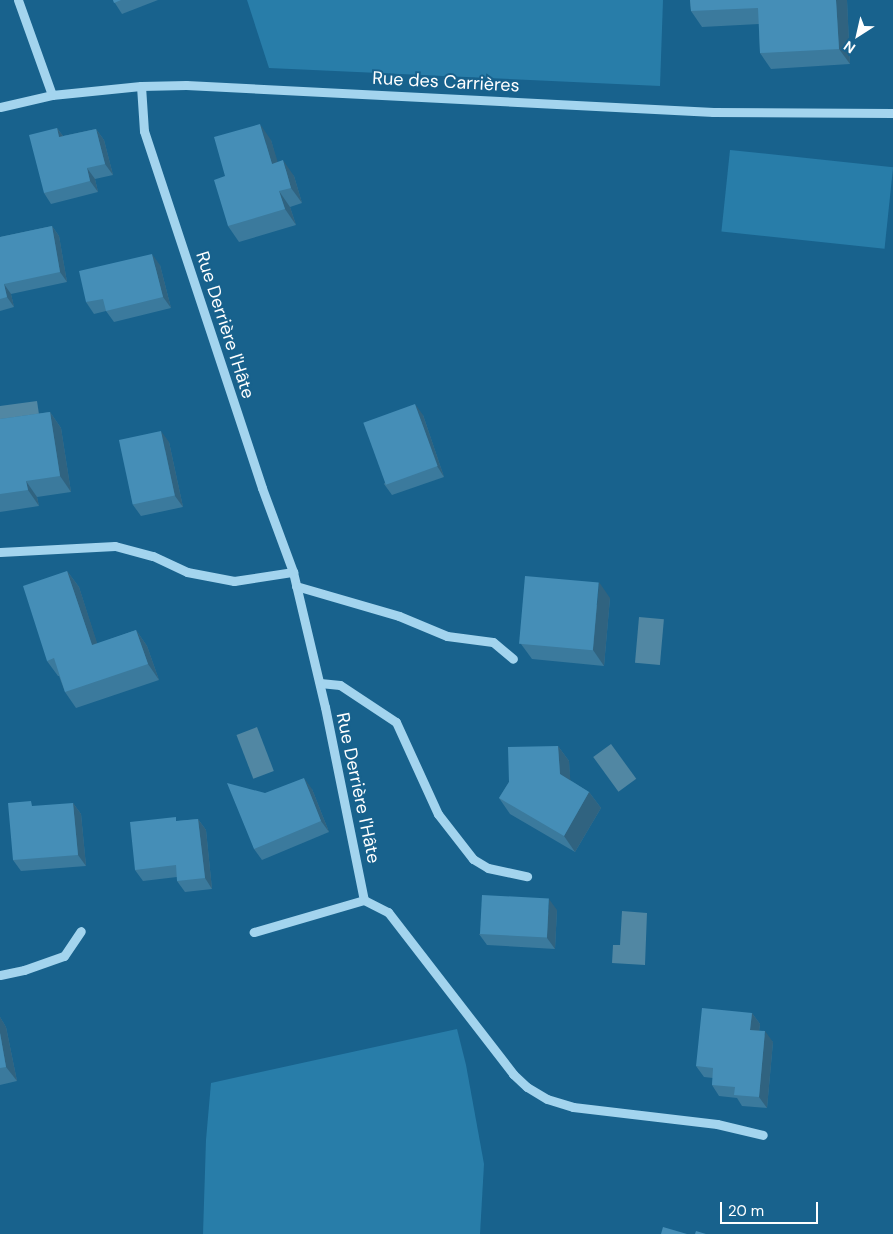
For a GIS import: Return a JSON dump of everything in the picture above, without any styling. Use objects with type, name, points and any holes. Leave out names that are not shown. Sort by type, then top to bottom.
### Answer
[{"type":"street","points":[[18,0],[52,95]]},
{"type":"street","name":"Rue des Carrières","points":[[0,107],[52,95],[141,86],[186,84],[713,112],[893,113]]},
{"type":"street","name":"Rue Derrière l'Hâte","points":[[141,86],[144,131],[262,488],[293,572],[320,684],[364,900]]},
{"type":"street","points":[[0,552],[115,546],[153,556],[187,572],[234,581],[293,572]]},
{"type":"street","points":[[296,586],[399,616],[447,636],[493,642],[513,659]]},
{"type":"street","points":[[320,684],[340,686],[396,722],[438,814],[473,859],[488,868],[527,876]]},
{"type":"street","points":[[254,932],[364,900],[388,912],[513,1074],[527,1087],[547,1099],[574,1107],[717,1124],[763,1135]]},
{"type":"street","points":[[0,975],[24,970],[64,956],[81,932]]},
{"type":"shaded area","points":[[247,0],[663,0],[660,86],[269,68]]},
{"type":"shaded area","points":[[730,150],[893,167],[885,249],[721,232]]},
{"type":"shaded area","points":[[37,401],[40,421],[0,422],[0,406]]},
{"type":"shaded area","points":[[639,617],[664,619],[660,665],[635,663]]},
{"type":"shaded area","points":[[257,727],[274,771],[253,779],[236,735]]},
{"type":"shaded area","points":[[611,744],[636,779],[618,792],[593,757]]},
{"type":"shaded area","points":[[622,911],[647,913],[645,965],[612,963],[613,945],[620,945]]},
{"type":"shaded area","points":[[457,1029],[466,1065],[484,1164],[480,1234],[203,1234],[206,1140],[211,1083]]},
{"type":"building","points":[[690,0],[836,0],[839,49],[760,53],[758,8],[691,11]]},
{"type":"building","points":[[260,124],[272,164],[283,160],[291,188],[279,191],[285,209],[228,226],[214,180],[225,176],[214,137]]},
{"type":"building","points":[[57,128],[59,137],[96,129],[105,164],[87,168],[90,181],[44,193],[29,135]]},
{"type":"building","points":[[52,226],[60,272],[4,284],[7,297],[0,299],[0,237]]},
{"type":"building","points":[[152,254],[163,297],[106,311],[103,299],[86,302],[79,271]]},
{"type":"building","points":[[415,404],[438,466],[386,485],[363,423]]},
{"type":"building","points":[[50,412],[60,476],[26,481],[28,490],[0,494],[0,419]]},
{"type":"building","points":[[161,431],[175,496],[133,504],[119,440]]},
{"type":"building","points":[[67,571],[92,645],[136,630],[148,664],[65,692],[54,658],[47,661],[23,586]]},
{"type":"building","points":[[525,576],[599,582],[593,650],[519,644]]},
{"type":"building","points":[[558,746],[560,774],[589,792],[564,836],[499,798],[509,782],[508,747]]},
{"type":"building","points":[[304,778],[321,821],[254,849],[227,783],[265,793]]},
{"type":"building","points":[[31,801],[32,806],[73,803],[78,855],[13,860],[8,803]]},
{"type":"building","points":[[176,817],[176,821],[198,819],[205,878],[177,881],[176,865],[135,870],[130,822]]},
{"type":"building","points":[[482,895],[549,899],[547,937],[480,934]]},
{"type":"building","points":[[702,1008],[752,1013],[750,1030],[765,1031],[759,1097],[734,1095],[735,1087],[712,1085],[713,1068],[696,1066]]},
{"type":"building","points":[[0,1033],[6,1067],[0,1068]]},
{"type":"building","points":[[663,1227],[687,1234],[661,1234]]},
{"type":"building","points":[[696,1231],[706,1234],[695,1234]]}]
